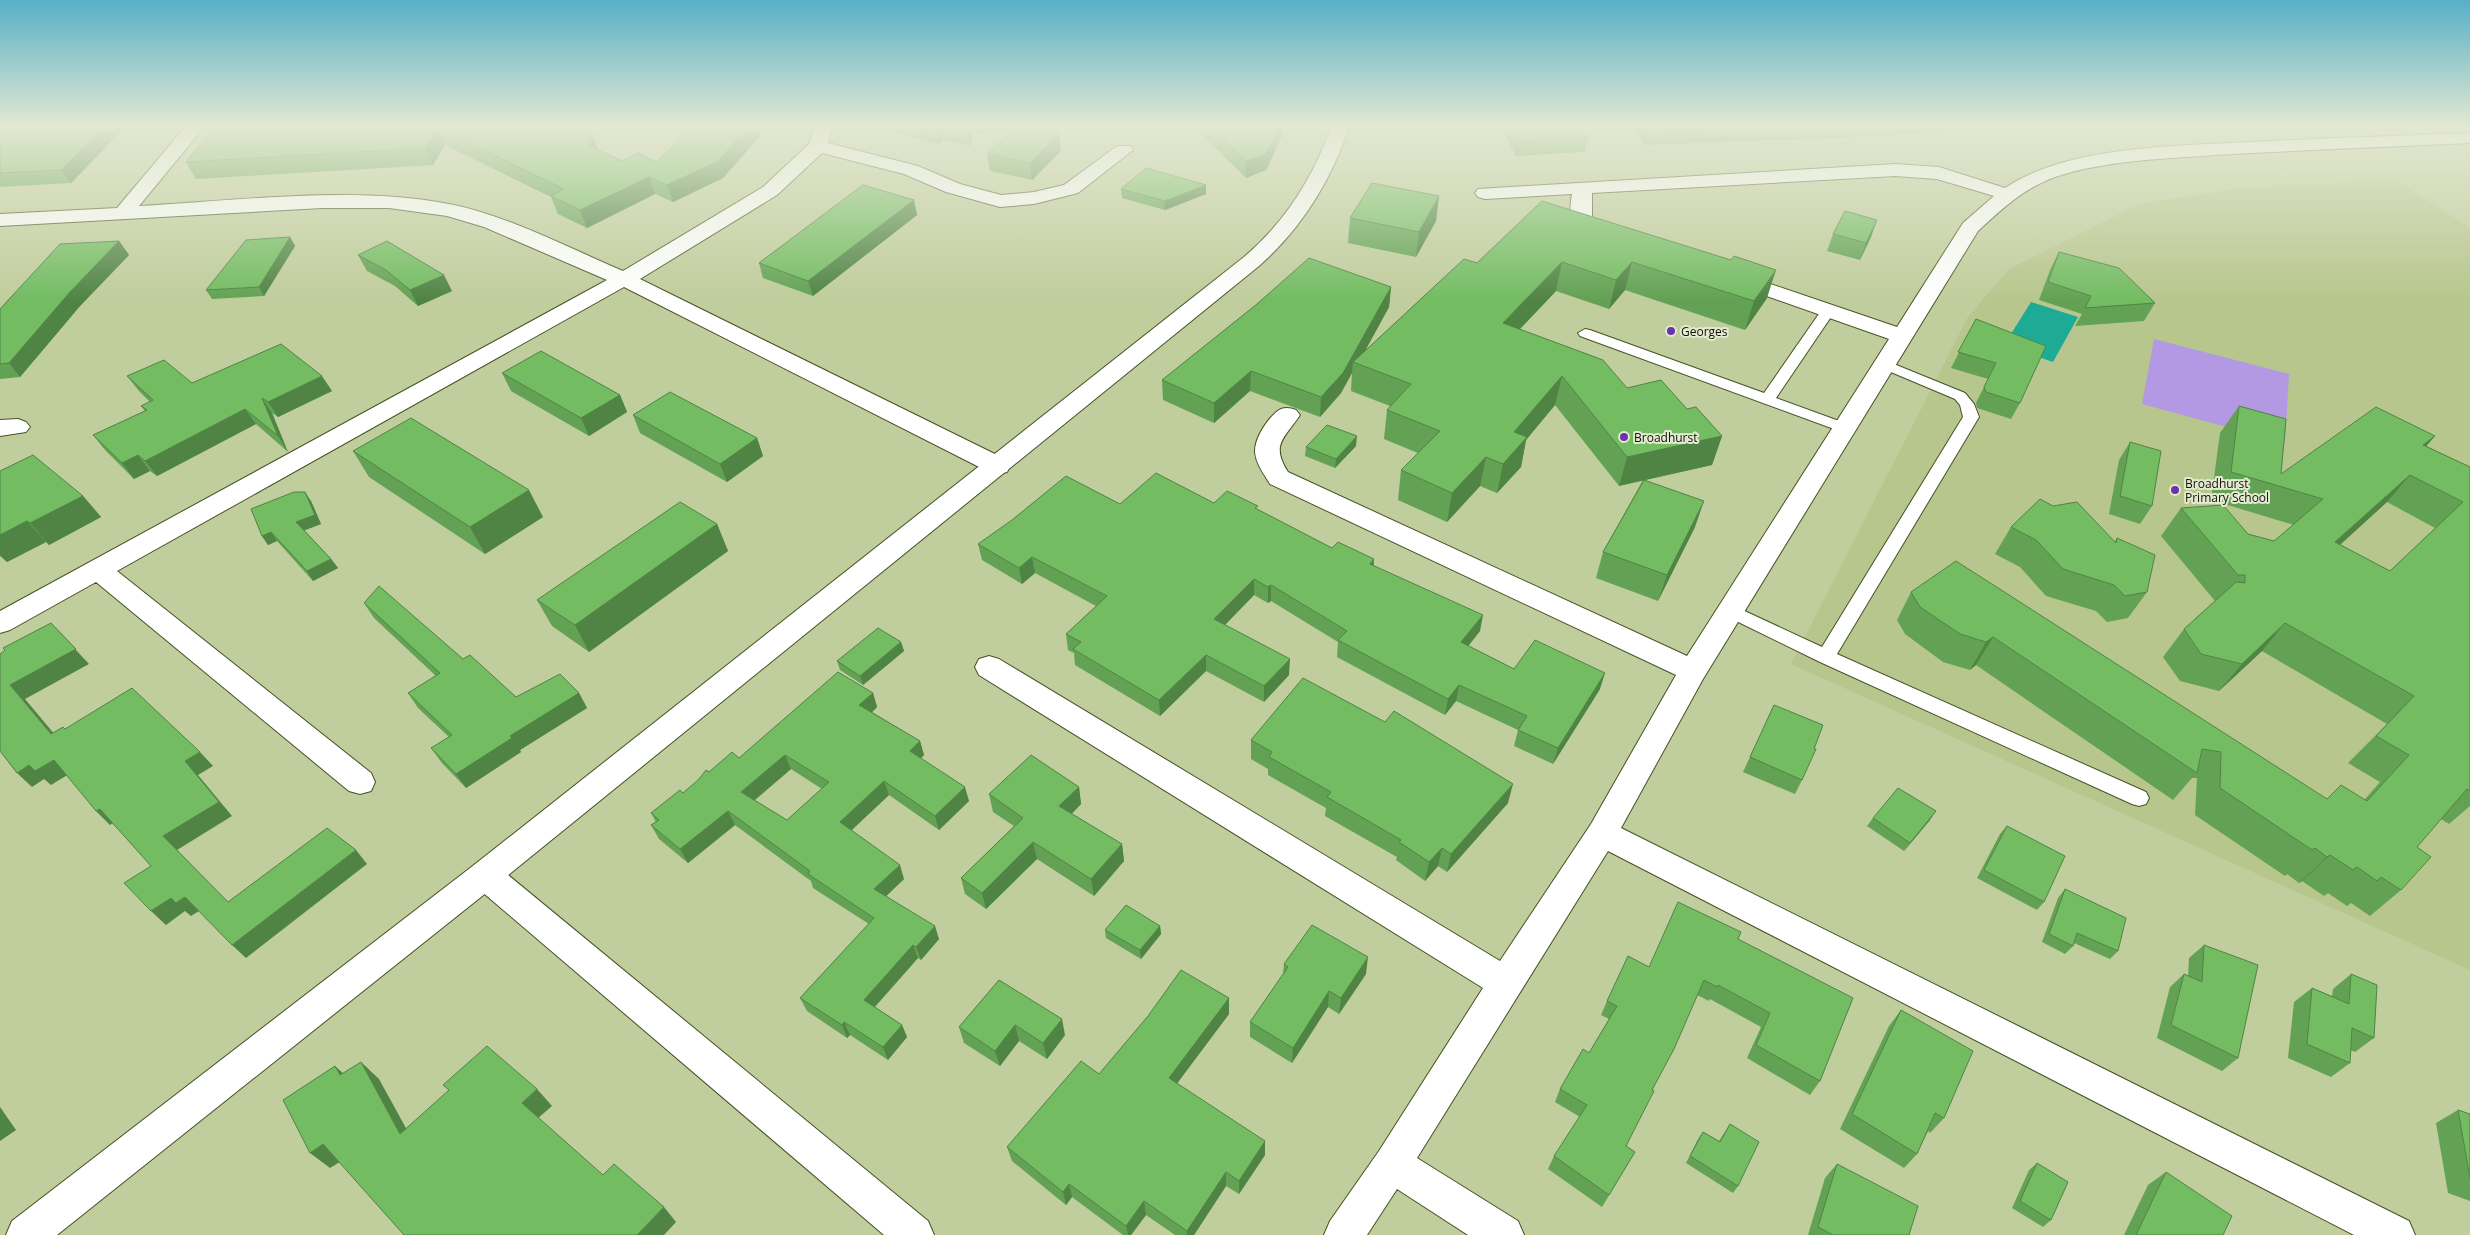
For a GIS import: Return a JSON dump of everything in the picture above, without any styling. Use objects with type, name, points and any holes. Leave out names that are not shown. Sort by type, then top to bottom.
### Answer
[{"type":"street","points":[[123,213],[147,185]]},
{"type":"street","points":[[0,623],[624,279],[770,192],[777,185]]},
{"type":"street","points":[[945,185],[1000,200],[1034,198],[1071,189],[1077,185]]},
{"type":"street","points":[[26,1235],[485,875],[1208,296],[1275,239],[1314,185]]},
{"type":"street","points":[[1485,193],[1645,185]]},
{"type":"street","points":[[1976,185],[2006,194]]},
{"type":"street","points":[[1344,1235],[1392,1164],[1505,983],[1602,833],[1693,671],[1970,227],[2006,194],[2023,185]]},
{"type":"street","points":[[1583,188],[1579,212],[1585,223],[1600,232],[1627,242]]},
{"type":"street","points":[[0,220],[322,202],[398,203],[449,210],[491,223],[624,279],[998,466]]},
{"type":"street","points":[[1718,273],[1902,336]]},
{"type":"street","points":[[1288,415],[1269,436],[1266,446],[1267,456],[1279,478],[1693,671]]},
{"type":"street","points":[[97,569],[360,782]]},
{"type":"street","points":[[989,667],[1505,983]]},
{"type":"street","points":[[1602,833],[2395,1235]]},
{"type":"street","points":[[485,875],[914,1235]]},
{"type":"street","points":[[1392,1164],[1504,1235]]},
{"type":"lane","points":[[1768,399],[1828,311]]},
{"type":"lane","points":[[1585,333],[1845,428]]},
{"type":"lane","points":[[1826,657],[1842,628],[1942,472],[1972,417],[1967,404],[1960,396],[1884,364]]},
{"type":"lane","points":[[1730,611],[1826,657],[2139,798]]},
{"type":"shaded area","name":"Broadhurst Primary School","points":[[2317,185],[2403,185],[2470,228],[2470,970],[1791,664],[1968,317],[2009,269],[2139,204],[2242,188]]},
{"type":"shaded area","points":[[2154,339],[2289,374],[2285,443],[2142,404]]},
{"type":"water","points":[[2031,302],[2078,317],[2053,362],[2004,345]]},
{"type":"building","points":[[555,185],[633,185],[580,210],[551,196],[564,189]]},
{"type":"building","points":[[863,185],[914,200],[808,281],[759,263]]},
{"type":"building","points":[[1126,185],[1206,185],[1165,201],[1121,189]]},
{"type":"building","points":[[1371,185],[1380,185],[1439,196],[1419,232],[1350,218]]},
{"type":"building","points":[[1542,201],[1731,260],[1734,256],[1776,270],[1754,301],[1632,262],[1616,280],[1562,262],[1503,323],[1603,360],[1627,388],[1661,380],[1687,409],[1696,407],[1722,436],[1627,457],[1562,376],[1514,432],[1527,437],[1503,464],[1486,457],[1452,493],[1401,470],[1440,431],[1387,410],[1411,384],[1353,362],[1464,259],[1477,263]]},
{"type":"building","points":[[1845,211],[1877,220],[1866,243],[1833,234]]},
{"type":"building","points":[[290,237],[259,287],[206,290],[246,240]]},
{"type":"building","points":[[119,241],[70,292],[9,363],[0,364],[0,309],[60,244]]},
{"type":"building","points":[[387,241],[444,275],[410,290],[386,270],[358,255]]},
{"type":"building","points":[[2059,252],[2119,268],[2155,303],[2085,308],[2091,296],[2048,282]]},
{"type":"building","points":[[1309,258],[1391,287],[1343,373],[1321,397],[1251,371],[1214,403],[1162,380],[1257,304]]},
{"type":"building","points":[[1976,319],[2046,346],[2020,403],[1986,392],[1984,387],[1996,363],[1958,352]]},
{"type":"building","points":[[281,344],[322,376],[268,402],[262,398],[278,436],[245,409],[145,461],[138,455],[122,463],[93,435],[147,410],[141,406],[153,400],[127,376],[164,360],[192,383]]},
{"type":"building","points":[[541,351],[620,395],[581,418],[502,373]]},
{"type":"building","points":[[670,392],[757,438],[720,464],[633,415]]},
{"type":"building","points":[[2239,406],[2286,419],[2281,474],[2376,407],[2435,436],[2423,445],[2470,467],[2470,791],[2467,789],[2417,847],[2431,857],[2401,890],[2381,877],[2377,881],[2357,867],[2353,870],[2330,855],[2327,857],[2315,848],[2312,850],[2220,788],[2221,752],[2202,749],[2197,773],[1993,637],[1986,642],[1960,634],[1920,607],[1911,592],[1956,561],[2327,799],[2341,785],[2367,801],[2409,755],[2376,736],[2414,696],[2285,623],[2242,664],[2201,654],[2184,629],[2236,582],[2245,583],[2245,575],[2238,575],[2181,508],[2223,505],[2248,534],[2274,541],[2323,499],[2231,472]],"holes":[[[2410,475],[2463,502],[2390,571],[2335,542]]]},
{"type":"building","points":[[411,418],[529,490],[470,527],[353,451]]},
{"type":"building","points":[[1327,425],[1357,436],[1336,459],[1306,447]]},
{"type":"building","points":[[2130,442],[2161,451],[2152,506],[2120,496]]},
{"type":"building","points":[[33,455],[83,496],[30,523],[27,521],[0,535],[0,471]]},
{"type":"building","points":[[1156,473],[1214,503],[1227,491],[1258,506],[1255,508],[1332,548],[1338,542],[1374,559],[1370,564],[1483,615],[1461,642],[1514,669],[1535,640],[1605,673],[1558,748],[1518,730],[1527,716],[1459,685],[1448,699],[1338,640],[1347,631],[1271,585],[1268,587],[1254,579],[1214,619],[1290,659],[1264,686],[1206,655],[1159,700],[1073,649],[1081,642],[1066,634],[1107,596],[1032,557],[1019,568],[978,544],[1012,520],[1066,476],[1120,504]]},
{"type":"building","points":[[1644,480],[1704,501],[1667,575],[1603,552]]},
{"type":"building","points":[[294,492],[305,492],[315,515],[296,522],[331,559],[307,571],[271,532],[262,536],[251,509]]},
{"type":"building","points":[[2040,499],[2053,506],[2077,502],[2116,543],[2117,538],[2155,555],[2147,592],[2125,596],[2114,585],[2063,569],[2036,540],[2011,527]]},
{"type":"building","points":[[680,502],[717,524],[575,625],[537,600]]},
{"type":"building","points":[[379,586],[463,659],[470,655],[516,697],[560,674],[579,693],[510,736],[512,738],[456,774],[431,748],[452,735],[408,693],[440,673],[364,603]]},
{"type":"building","points":[[51,623],[76,649],[10,685],[51,734],[63,727],[65,729],[132,688],[200,752],[185,761],[219,802],[163,836],[228,902],[327,828],[356,850],[232,945],[185,897],[176,903],[171,898],[151,911],[124,883],[151,866],[100,809],[96,811],[54,760],[35,771],[29,765],[17,773],[0,751],[0,654],[5,650],[3,648]]},
{"type":"building","points":[[878,628],[901,642],[860,676],[837,661]]},
{"type":"building","points":[[838,672],[873,693],[859,705],[920,741],[910,751],[965,787],[935,816],[884,781],[840,822],[900,865],[874,889],[935,926],[916,947],[913,945],[864,1000],[902,1025],[883,1047],[844,1022],[842,1025],[800,998],[874,918],[808,874],[810,871],[728,811],[680,849],[651,825],[659,820],[651,813],[680,790],[683,793],[706,770],[709,772],[732,752],[739,758]],"holes":[[[785,755],[829,782],[787,820],[741,792]]]},
{"type":"building","points":[[1303,678],[1385,722],[1394,711],[1513,784],[1451,854],[1442,848],[1429,862],[1399,842],[1401,840],[1327,797],[1331,792],[1269,757],[1272,752],[1251,740]]},
{"type":"building","points":[[1774,705],[1823,725],[1814,749],[1816,749],[1802,780],[1750,757]]},
{"type":"building","points":[[1031,755],[1079,787],[1059,806],[1122,844],[1091,879],[1033,842],[982,893],[961,878],[1023,818],[989,794]]},
{"type":"building","points":[[1898,788],[1936,811],[1910,843],[1873,818]]},
{"type":"building","points":[[2007,826],[2065,856],[2044,902],[1984,870]]},
{"type":"building","points":[[2065,889],[2126,918],[2118,951],[2077,933],[2073,946],[2049,934]]},
{"type":"building","points":[[1678,902],[1741,932],[1738,939],[1853,998],[1820,1081],[1756,1045],[1770,1013],[1718,985],[1717,987],[1704,980],[1674,1049],[1652,1090],[1654,1091],[1626,1146],[1635,1152],[1609,1195],[1554,1156],[1587,1105],[1560,1089],[1583,1049],[1589,1053],[1617,1006],[1607,1001],[1628,956],[1649,967]]},
{"type":"building","points":[[1126,905],[1160,926],[1140,950],[1105,930]]},
{"type":"building","points":[[1312,925],[1368,957],[1341,998],[1329,991],[1293,1048],[1250,1022],[1288,967],[1284,964]]},
{"type":"building","points":[[2204,945],[2258,965],[2238,1058],[2171,1025],[2184,974],[2202,982]]},
{"type":"building","points":[[1181,970],[1229,998],[1169,1078],[1265,1141],[1239,1181],[1226,1172],[1187,1231],[1144,1201],[1126,1226],[1069,1184],[1063,1192],[1007,1147],[1081,1061],[1099,1074],[1148,1016]]},
{"type":"building","points":[[2351,974],[2377,985],[2374,1038],[2352,1028],[2350,1063],[2307,1044],[2312,988],[2349,1004]]},
{"type":"building","points":[[999,980],[1062,1019],[1043,1043],[1015,1025],[995,1051],[959,1027]]},
{"type":"building","points":[[1901,1010],[1973,1051],[1944,1118],[1935,1113],[1917,1154],[1852,1114]]},
{"type":"building","points":[[487,1046],[537,1089],[522,1103],[603,1175],[614,1164],[664,1207],[637,1235],[404,1235],[323,1144],[310,1153],[283,1100],[335,1066],[340,1075],[361,1062],[400,1134],[449,1090],[443,1085]]},
{"type":"building","points":[[2458,1110],[2470,1114],[2470,1178]]},
{"type":"building","points":[[1730,1124],[1759,1142],[1738,1186],[1690,1156],[1703,1132],[1720,1142]]},
{"type":"building","points":[[2037,1163],[2068,1182],[2051,1220],[2020,1201]]},
{"type":"building","points":[[1837,1164],[1918,1206],[1909,1235],[1833,1235],[1818,1227]]},
{"type":"building","points":[[2166,1172],[2232,1216],[2223,1235],[2136,1235]]},
{"type":"place","name":"Georges","points":[[1671,331]]},
{"type":"place","name":"Broadhurst","points":[[1624,437]]},
{"type":"place","name":"Broadhurst Primary School","points":[[2175,490]]}]
